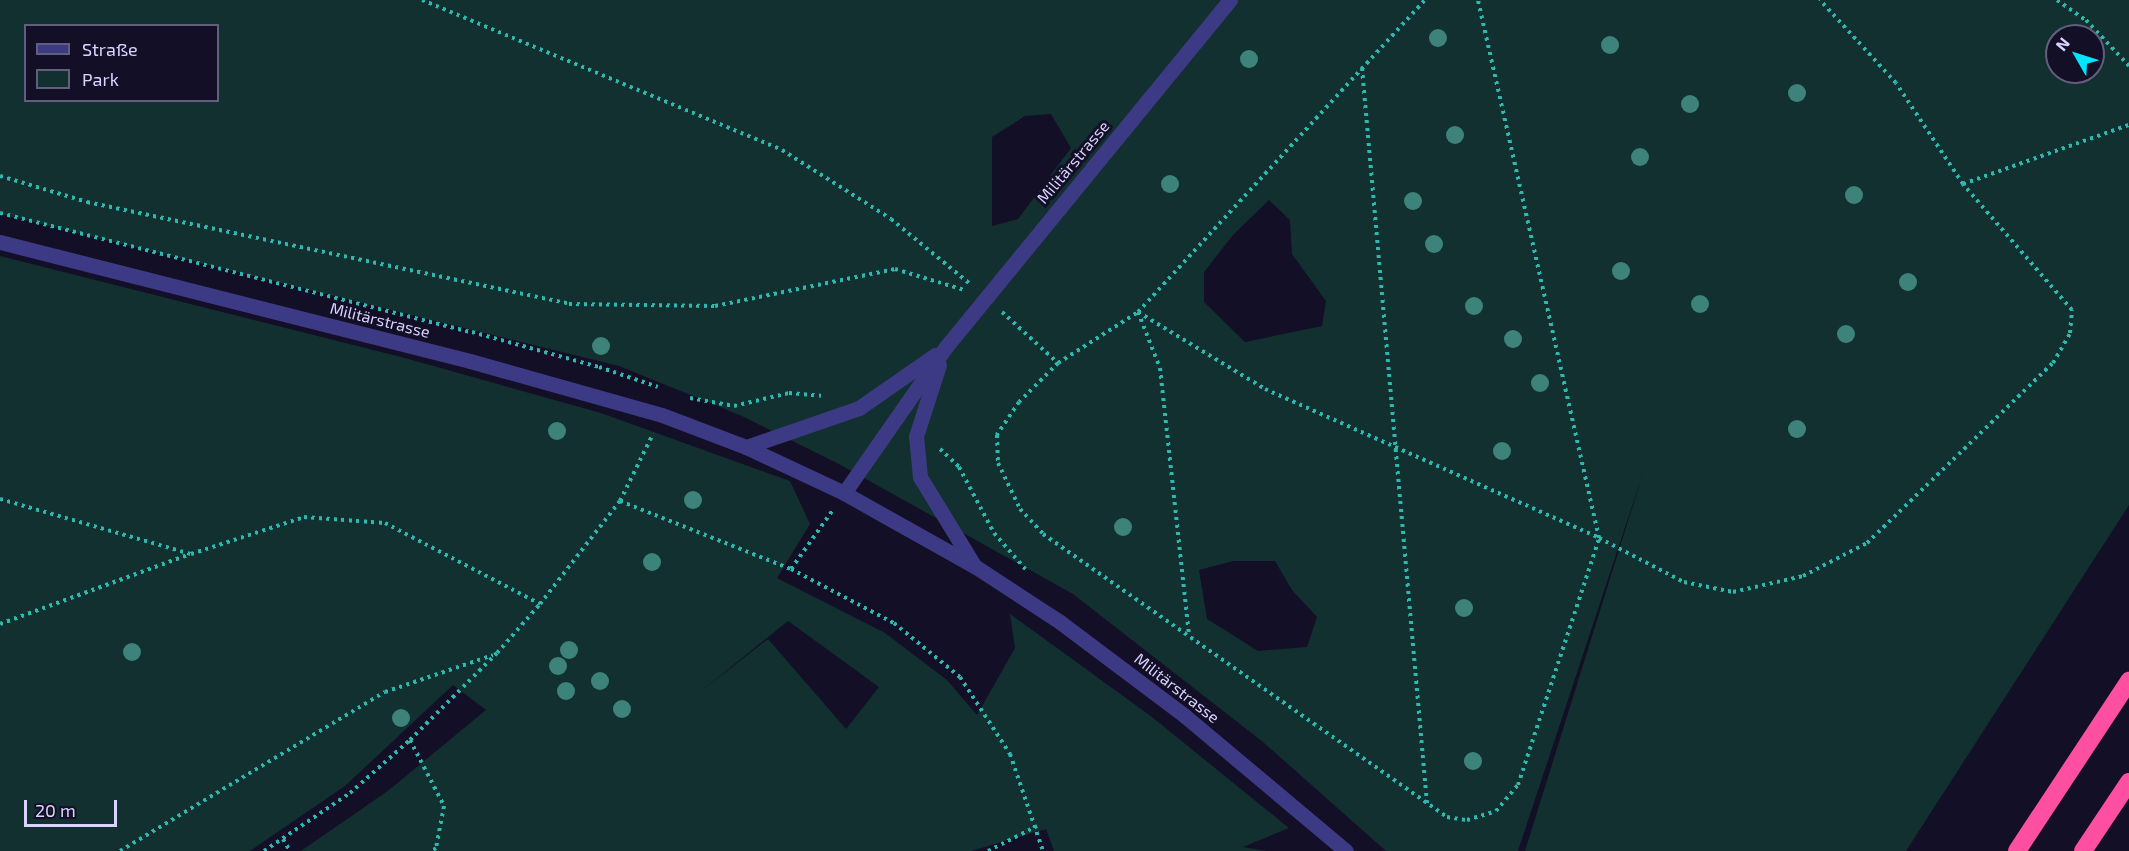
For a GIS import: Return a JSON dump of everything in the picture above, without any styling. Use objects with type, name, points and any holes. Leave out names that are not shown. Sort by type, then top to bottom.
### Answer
[{"type":"highway","points":[[2017,851],[2129,681]]},
{"type":"highway","points":[[2084,851],[2129,782]]},
{"type":"street","name":"Militärstrasse","points":[[844,493],[945,348],[985,296],[1230,0]]},
{"type":"street","name":"Militärstrasse","points":[[0,242],[470,361],[662,416],[746,447],[844,493],[976,567],[1060,622],[1185,716],[1346,851]]},
{"type":"street","name":"Militärstrasse","points":[[746,447],[859,408],[945,348]]},
{"type":"street","name":"Militärstrasse","points":[[945,348],[916,436],[920,477],[976,567]]},
{"type":"path","points":[[422,0],[782,150],[891,219],[985,296],[1058,363]]},
{"type":"path","points":[[1425,0],[1138,312],[1058,363],[1019,402],[996,435],[998,463],[1020,509],[1043,534],[1427,804],[1447,817],[1467,820],[1496,811],[1518,785],[1599,538],[1478,0]]},
{"type":"path","points":[[1138,312],[1265,388],[1599,538],[1684,582],[1733,592],[1803,576],[1867,543],[2045,371],[2053,363],[2070,333],[2072,310],[1964,184],[1896,83],[1820,0]]},
{"type":"path","points":[[2057,0],[2086,20],[2129,66]]},
{"type":"path","points":[[1362,68],[1427,804]]},
{"type":"path","points":[[1964,184],[2129,125]]},
{"type":"path","points":[[0,176],[87,202],[569,304],[715,306],[895,269],[985,296]]},
{"type":"path","points":[[1138,312],[1160,368],[1189,635]]},
{"type":"path","points":[[264,851],[350,793],[410,740],[497,653],[540,604],[620,501],[662,416]]},
{"type":"path","points":[[791,569],[844,493]]},
{"type":"path","points":[[0,499],[191,554]]},
{"type":"path","points":[[620,501],[791,569],[894,623],[960,677],[1010,754],[1043,851]]},
{"type":"path","points":[[0,624],[191,554],[304,517],[385,523],[540,604]]},
{"type":"path","points":[[120,851],[385,692],[497,653]]},
{"type":"path","points":[[410,740],[444,806],[436,848],[432,851]]},
{"type":"path","points":[[987,851],[1036,826]]},
{"type":"path","points":[[283,839],[290,851]]},
{"type":"green space","points":[[0,0],[2129,0],[2129,505],[1906,851],[1525,851],[1643,473],[1518,851],[1386,851],[1263,742],[1073,594],[837,463],[742,416],[619,366],[0,214]],"holes":[[[1051,114],[1071,148],[1018,219],[992,226],[992,137],[1025,116]],[[1269,200],[1290,220],[1292,254],[1326,301],[1322,326],[1245,342],[1204,302],[1204,272],[1233,235]],[[1233,561],[1275,561],[1292,590],[1317,617],[1307,647],[1258,651],[1207,619],[1199,570]]]},
{"type":"green space","points":[[0,256],[405,358],[601,413],[790,481],[810,524],[777,578],[885,633],[947,680],[977,715],[1015,648],[1010,614],[1152,717],[1289,828],[1243,847],[1266,851],[1054,851],[1046,829],[971,851],[301,851],[389,790],[486,710],[453,685],[345,786],[250,851],[0,851]],"holes":[[[788,621],[879,687],[846,729],[768,639],[700,692]]]}]
